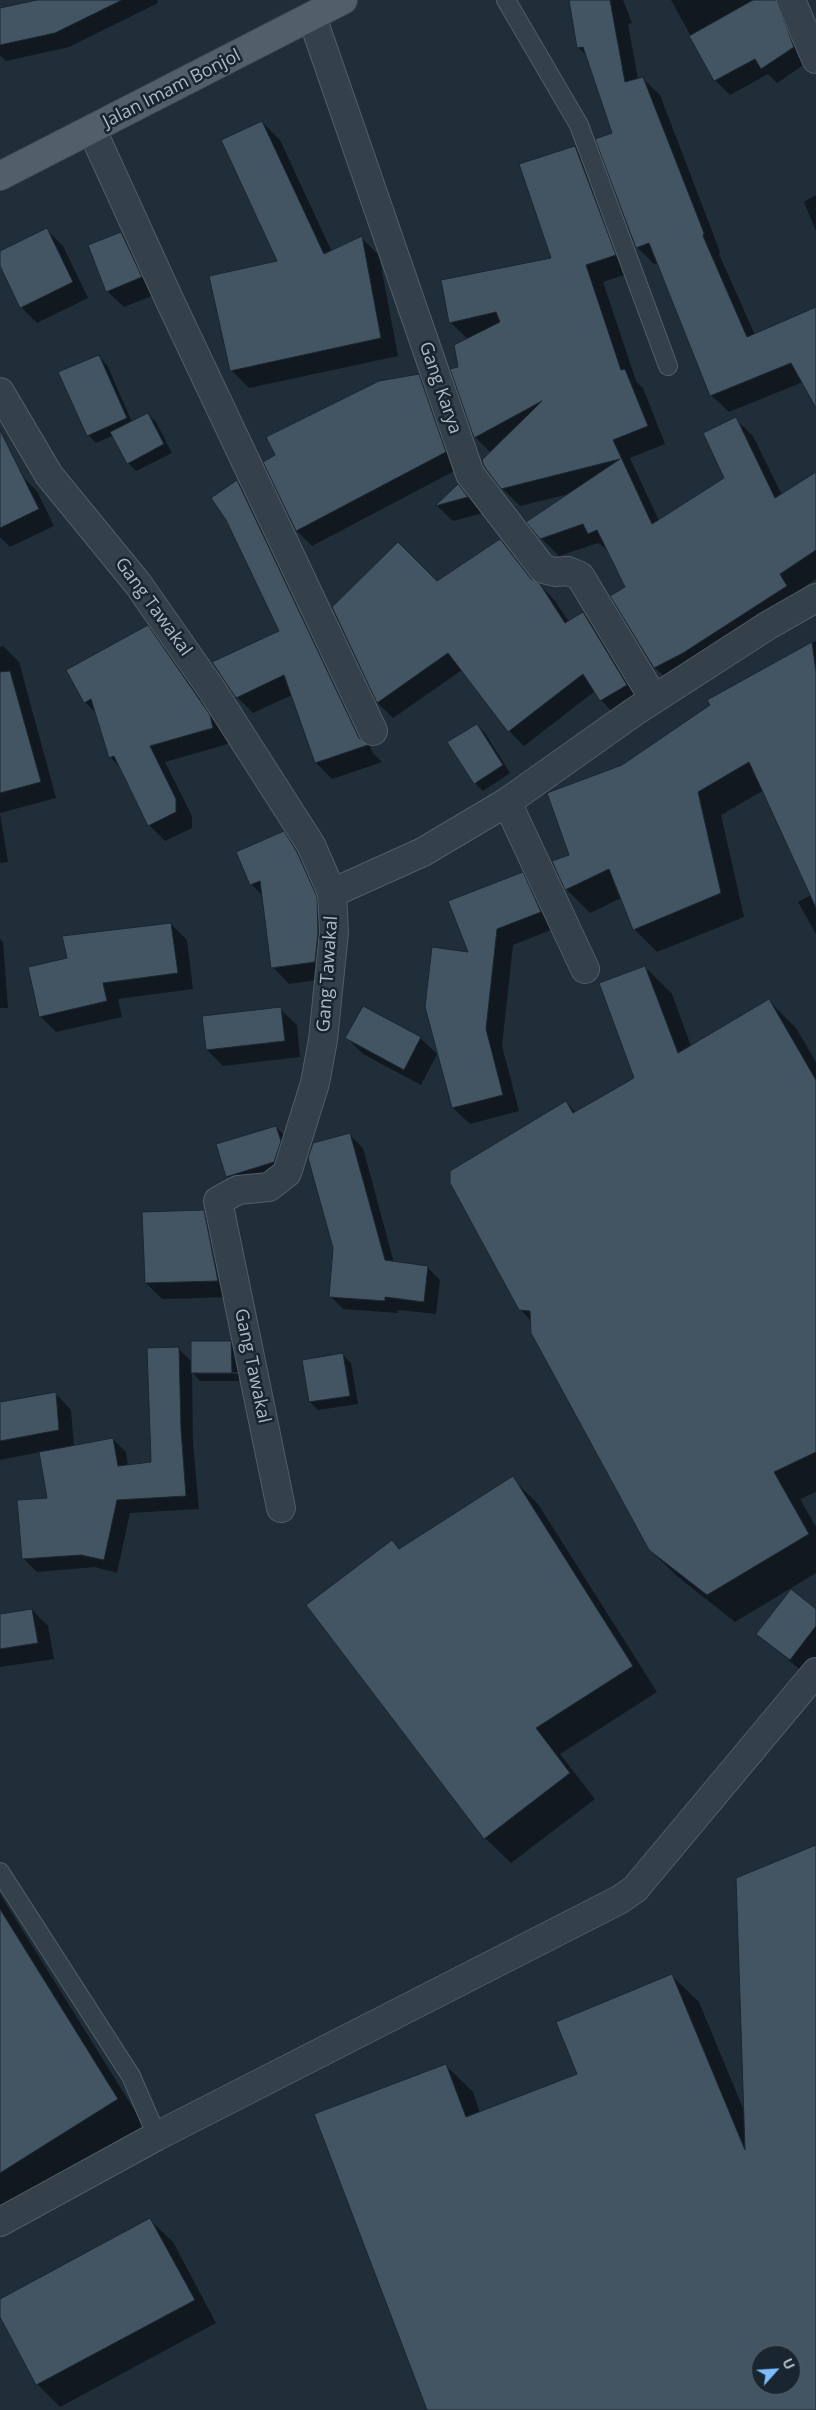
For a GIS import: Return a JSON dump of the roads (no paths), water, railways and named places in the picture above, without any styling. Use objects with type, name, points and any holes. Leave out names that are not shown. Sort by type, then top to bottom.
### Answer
[{"type":"main road","name":"Jalan Imam Bonjol","points":[[0,176],[343,0]]},
{"type":"street","points":[[791,0],[816,59]]},
{"type":"street","name":"Gang Karya","points":[[312,17],[470,474],[543,569],[556,572],[568,571],[580,576],[654,699]]},
{"type":"street","points":[[92,130],[169,299],[373,731]]},
{"type":"street","name":"Gang Tawakal","points":[[0,392],[49,475],[138,584],[212,690],[311,845],[332,893],[334,932],[323,1040],[312,1092],[286,1173],[269,1187],[238,1190],[218,1201],[281,1508]]},
{"type":"street","points":[[332,893],[423,852],[506,802],[654,699],[767,626],[816,598]]},
{"type":"street","points":[[506,802],[585,969]]},
{"type":"street","points":[[0,2222],[157,2136],[619,1900],[635,1889],[816,1672]]},
{"type":"lane","points":[[506,0],[579,125],[668,366]]},
{"type":"lane","points":[[0,1872],[131,2076],[157,2136]]}]
